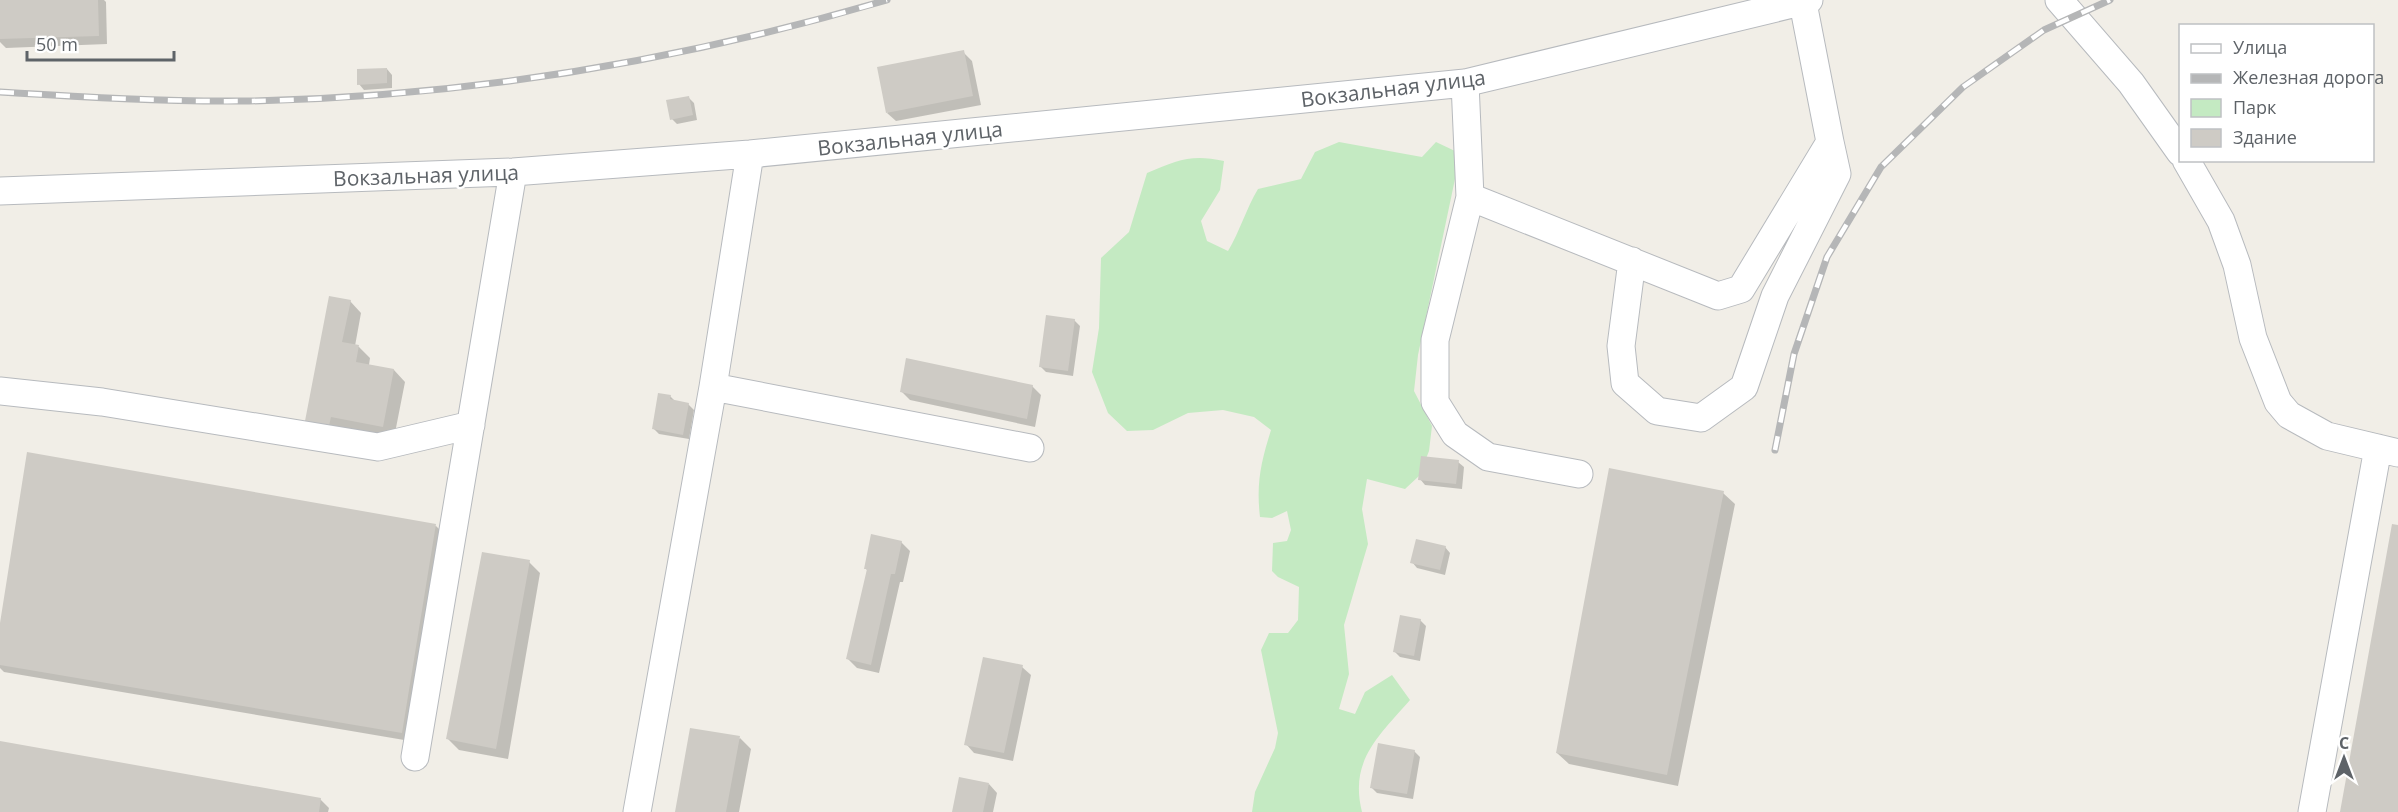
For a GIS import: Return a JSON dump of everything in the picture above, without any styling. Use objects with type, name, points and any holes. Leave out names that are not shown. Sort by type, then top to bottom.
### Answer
[{"type":"street","points":[[2059,0],[2131,83],[2179,149]]},
{"type":"street","points":[[1632,261],[1621,346],[1625,382],[1657,411],[1701,418],[1744,387],[1775,296],[1838,174],[1830,142],[1806,2]]},
{"type":"street","name":"Вокзальная улица","points":[[0,191],[513,172],[750,154],[1465,83],[1806,2]]},
{"type":"street","points":[[1465,83],[1470,197],[1435,340],[1435,402],[1455,434],[1488,457],[1579,474]]},
{"type":"street","points":[[1470,197],[1718,296],[1741,289],[1830,142]]},
{"type":"street","points":[[637,812],[713,387],[750,154]]},
{"type":"street","points":[[2187,162],[2221,221],[2237,265],[2253,338],[2278,402],[2289,415],[2327,436],[2388,450],[2312,812]]},
{"type":"street","points":[[415,756],[513,172]]},
{"type":"street","points":[[713,387],[1030,448]]},
{"type":"street","points":[[0,391],[102,402],[378,447],[471,425]]},
{"type":"green space","points":[[1339,142],[1422,157],[1436,142],[1455,151],[1455,179],[1418,355],[1414,391],[1432,426],[1429,451],[1419,476],[1405,489],[1367,479],[1362,509],[1368,544],[1344,625],[1349,674],[1339,709],[1355,714],[1365,692],[1392,675],[1410,700],[1378,738],[1363,763],[1359,794],[1362,812],[1252,812],[1255,792],[1275,748],[1278,733],[1261,650],[1269,633],[1288,633],[1298,620],[1299,587],[1278,577],[1272,571],[1273,543],[1287,541],[1291,530],[1287,511],[1272,518],[1260,517],[1260,473],[1271,430],[1254,417],[1223,410],[1188,413],[1153,430],[1127,431],[1108,413],[1092,372],[1099,328],[1101,258],[1129,232],[1147,173],[1193,158],[1224,161],[1220,190],[1201,221],[1207,241],[1228,251],[1258,189],[1301,179],[1315,152]]},
{"type":"building","points":[[0,0],[98,0],[99,36],[0,39]]},
{"type":"building","points":[[964,50],[973,96],[886,113],[877,67]]},
{"type":"building","points":[[387,68],[387,83],[357,85],[357,69]]},
{"type":"building","points":[[689,96],[693,115],[670,120],[666,100]]},
{"type":"building","points":[[329,296],[351,300],[342,342],[359,345],[356,362],[394,369],[383,427],[331,417],[329,426],[305,421]]},
{"type":"building","points":[[1046,315],[1075,319],[1068,371],[1039,367]]},
{"type":"building","points":[[906,358],[1033,385],[1027,419],[900,392]]},
{"type":"building","points":[[658,393],[671,395],[670,399],[689,403],[683,435],[652,429]]},
{"type":"building","points":[[27,452],[436,524],[402,733],[0,665],[0,623]]},
{"type":"building","points":[[1421,456],[1459,460],[1456,484],[1418,480]]},
{"type":"building","points":[[1609,468],[1724,491],[1667,775],[1556,753]]},
{"type":"building","points":[[2392,524],[2398,525],[2398,812],[2340,812]]},
{"type":"building","points":[[871,534],[902,541],[895,574],[891,574],[871,665],[846,659],[867,569],[864,569]]},
{"type":"building","points":[[1416,539],[1446,546],[1440,570],[1410,563]]},
{"type":"building","points":[[482,552],[530,560],[496,749],[446,739]]},
{"type":"building","points":[[1400,615],[1421,619],[1414,656],[1393,652]]},
{"type":"building","points":[[983,657],[1023,665],[1004,753],[964,745]]},
{"type":"building","points":[[690,728],[740,736],[726,812],[675,812]]},
{"type":"building","points":[[0,741],[321,798],[319,812],[0,812]]},
{"type":"building","points":[[1378,743],[1415,750],[1407,794],[1370,788]]},
{"type":"building","points":[[959,777],[989,783],[983,812],[952,812]]},
{"type":"railway","points":[[0,92],[124,99],[218,101],[330,98],[411,92],[571,72],[651,58],[809,22],[887,0]]},
{"type":"railway","points":[[1775,450],[1794,354],[1827,257],[1881,167],[1963,87],[2044,30],[2110,0]]}]
